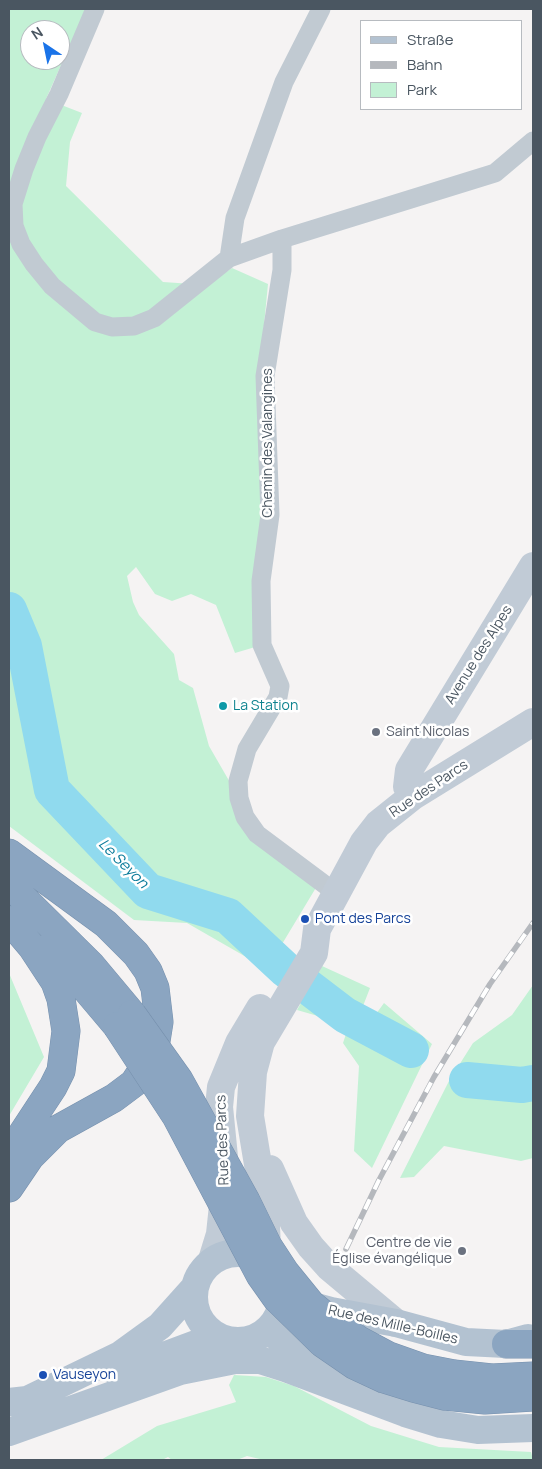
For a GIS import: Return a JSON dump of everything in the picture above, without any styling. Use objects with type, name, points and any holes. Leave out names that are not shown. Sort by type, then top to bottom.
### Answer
[{"type":"highway","points":[[9,852],[106,924],[136,954],[148,972],[155,988],[159,1006],[159,1022],[151,1057],[134,1083],[114,1098],[58,1129],[30,1156],[9,1188]]},
{"type":"highway","points":[[9,884],[91,965],[124,1020],[144,1066],[176,1116],[260,1275],[277,1299],[322,1343],[354,1365],[384,1379],[444,1396],[485,1400],[533,1397]]},
{"type":"highway","points":[[9,919],[124,1020],[178,1080],[246,1201],[268,1246],[290,1280],[311,1304],[359,1340],[389,1356],[423,1368],[492,1378],[533,1376]]},
{"type":"highway","points":[[9,919],[37,953],[55,982],[61,999],[66,1031],[61,1071],[54,1087],[9,1154]]},
{"type":"highway","points":[[506,1344],[533,1344]]},
{"type":"main road","name":"Avenue des Alpes","points":[[413,796],[407,787],[409,770],[533,566]]},
{"type":"main road","name":"Rue des Parcs","points":[[268,1264],[265,1206],[252,1133],[250,1096],[261,1042],[274,1016],[300,940],[317,929],[364,842],[378,824],[413,796],[533,722]]},
{"type":"main road","name":"Rue des Parcs","points":[[212,1260],[220,1234],[226,1177],[219,1107],[221,1088],[239,1043],[281,991]]},
{"type":"main road","name":"Rue des Parcs","points":[[252,1133],[267,1161],[281,1197],[294,1223],[311,1247],[329,1267],[396,1324]]},
{"type":"main road","points":[[9,1402],[28,1400],[120,1355],[160,1326],[195,1287],[204,1268],[212,1260],[226,1254],[241,1252],[256,1256],[268,1264],[279,1279],[283,1293],[281,1307],[276,1320],[267,1331],[258,1336],[242,1340],[227,1340],[217,1336],[206,1327],[198,1315],[194,1301],[195,1287]]},
{"type":"main road","name":"Rue des Mille-Boilles","points":[[283,1293],[312,1306],[396,1324],[466,1342],[506,1344],[533,1337]]},
{"type":"main road","points":[[367,1399],[361,1377],[363,1358],[372,1343],[396,1324]]},
{"type":"main road","points":[[267,1331],[328,1365],[367,1399]]},
{"type":"main road","points":[[113,1395],[134,1371],[150,1361],[217,1336]]},
{"type":"main road","points":[[9,1432],[180,1371],[207,1364],[243,1360],[260,1360],[285,1368],[367,1399],[442,1424],[478,1430],[533,1428]]},
{"type":"street","points":[[95,9],[24,169],[13,204],[14,226],[21,244],[52,286],[95,322],[112,326],[134,326],[154,318],[229,258],[282,239],[495,173],[533,141]]},
{"type":"street","points":[[229,258],[235,218],[284,82],[322,9]]},
{"type":"street","name":"Chemin des Valangines","points":[[282,239],[282,270],[265,376],[270,515],[261,582],[262,645],[280,686],[278,697],[247,749],[238,781],[239,798],[245,817],[257,834],[336,893]]},
{"type":"green space","points":[[9,9],[86,9],[70,45],[70,20],[20,20],[20,70],[59,70],[46,99],[82,113],[70,142],[66,186],[163,282],[207,285],[232,268],[268,284],[257,397],[270,515],[262,645],[235,653],[216,605],[191,594],[172,601],[155,594],[136,567],[127,576],[133,602],[139,615],[174,654],[179,680],[193,688],[209,746],[239,798],[245,817],[320,881],[267,969],[187,923],[134,920],[9,826]]},
{"type":"green space","points":[[322,966],[370,988],[363,1006],[376,1014],[384,1003],[432,1044],[372,1168],[354,1151],[359,1066],[343,1043],[349,1025],[297,1010]]},
{"type":"green space","points":[[9,973],[44,1057],[9,1116]]},
{"type":"green space","points":[[533,985],[533,1158],[521,1161],[444,1146],[414,1177],[400,1178],[449,1081],[473,1043],[512,1015]]},
{"type":"green space","points":[[234,1375],[266,1377],[294,1386],[371,1426],[439,1447],[531,1452],[533,1460],[264,1460],[247,1456],[237,1460],[172,1460],[168,1457],[162,1460],[101,1460],[157,1426],[236,1402],[229,1385]]},
{"type":"waterway","name":"Le Seyon","points":[[9,610],[24,646],[52,790],[148,891],[228,916],[286,970],[345,1015],[411,1050]]},
{"type":"waterway","name":"Le Seyon","points":[[467,1080],[522,1085],[533,1083]]},
{"type":"railway","points":[[346,1249],[379,1180],[434,1077],[490,984],[533,923]]},
{"type":"place","name":"La Station","points":[[223,706]]},
{"type":"place","name":"Saint Nicolas","points":[[376,732]]},
{"type":"place","name":"Pont des Parcs","points":[[305,919]]},
{"type":"place","name":"Centre de vie Église évangélique","points":[[462,1251]]},
{"type":"place","name":"Vauseyon","points":[[43,1375]]}]
